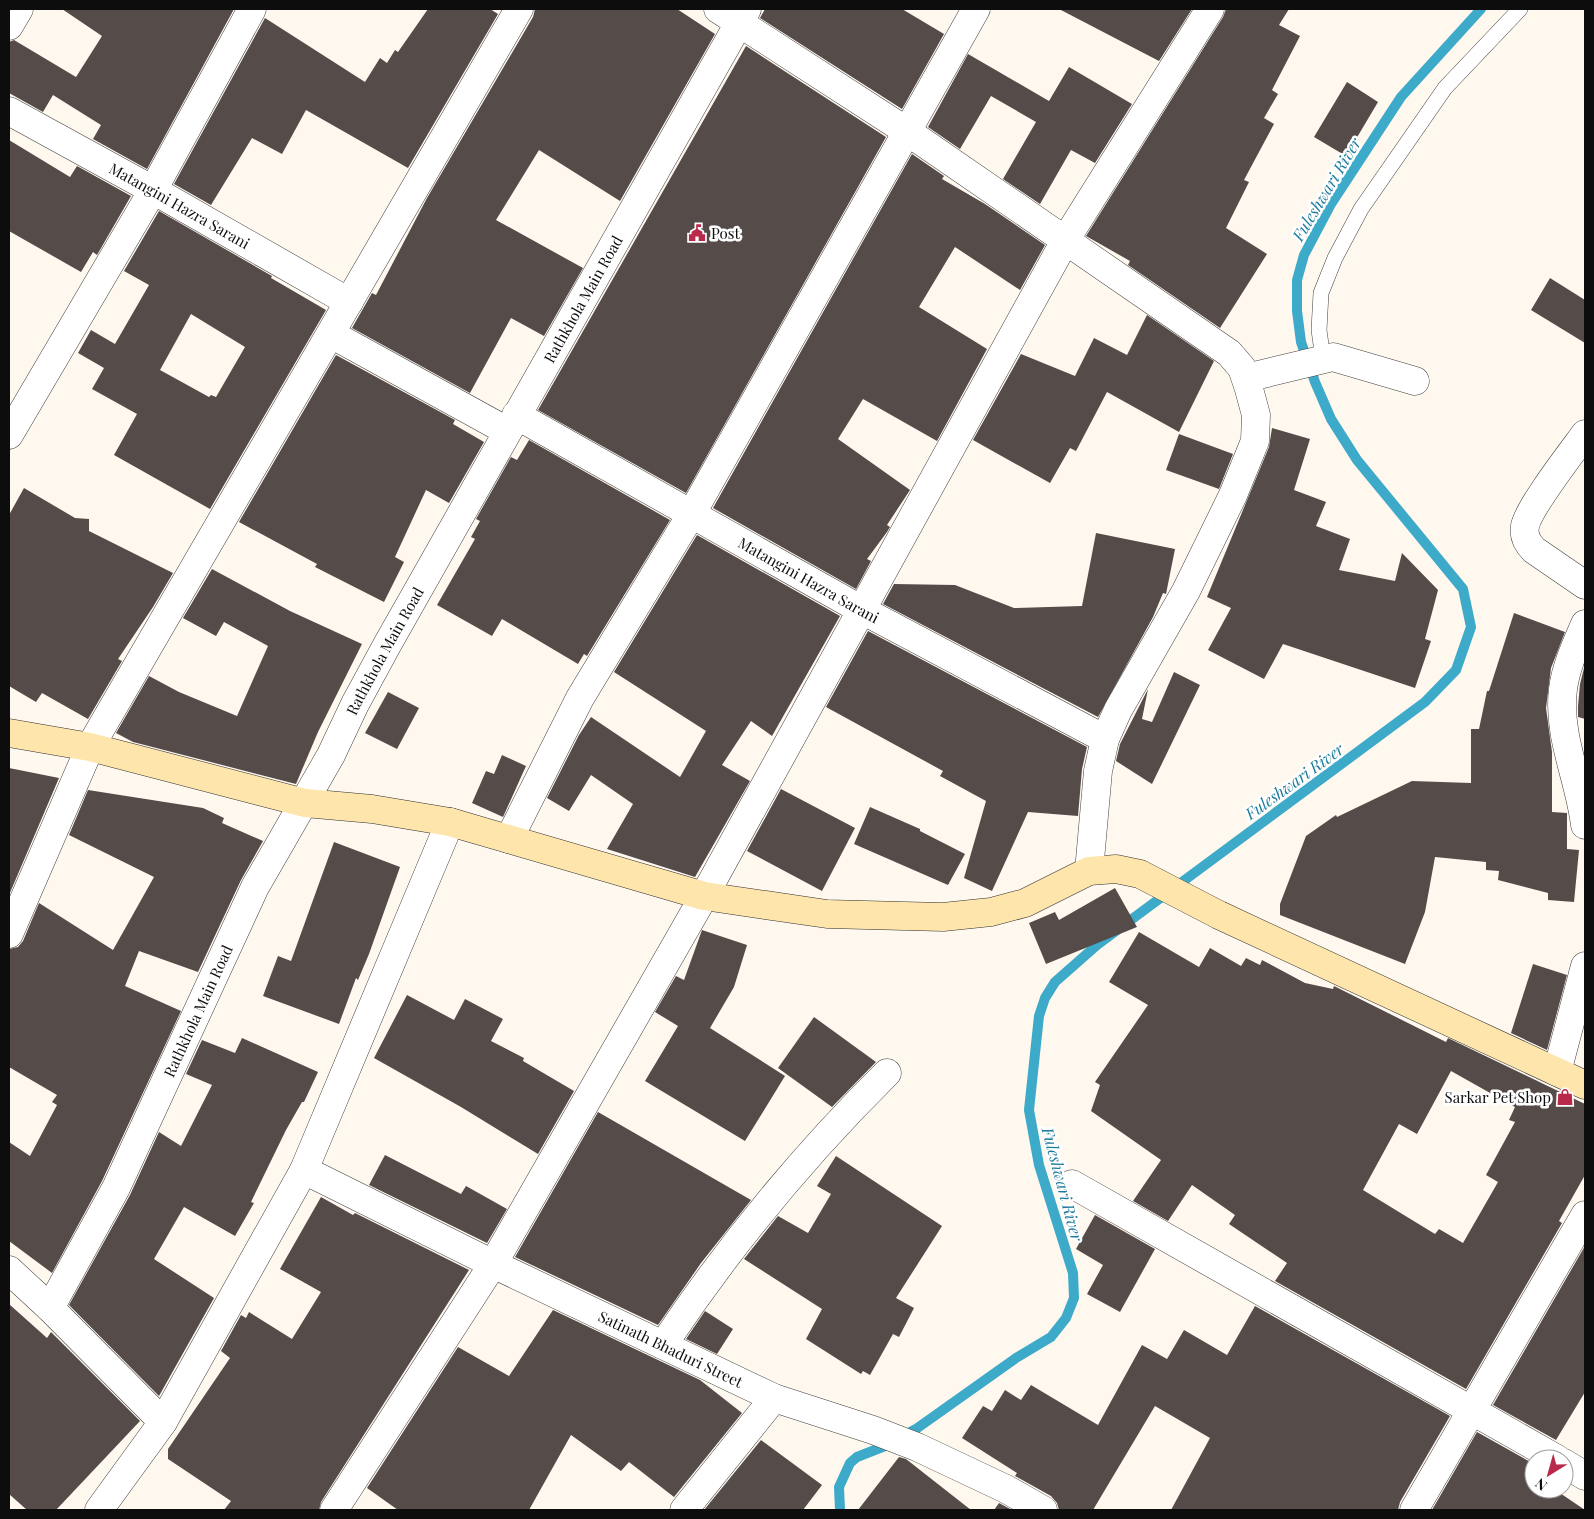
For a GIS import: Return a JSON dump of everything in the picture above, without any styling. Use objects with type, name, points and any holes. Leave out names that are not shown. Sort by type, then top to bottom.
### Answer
[{"type":"street","points":[[9,26],[19,9]]},
{"type":"street","points":[[9,434],[153,190],[252,9]]},
{"type":"street","points":[[9,934],[90,747],[519,9]]},
{"type":"street","points":[[509,839],[580,698],[692,513],[976,9]]},
{"type":"street","points":[[334,1510],[493,1264],[704,896],[860,609],[1066,239],[1210,9]]},
{"type":"street","points":[[735,14],[1066,239],[1229,354],[1242,368],[1256,415],[1255,441],[1234,495],[1186,591],[1118,710],[1105,738],[1098,771],[1088,871]]},
{"type":"street","name":"Rathkhola Main Road","points":[[50,1308],[116,1188],[255,887],[305,803],[331,755],[354,704],[511,423],[735,14]]},
{"type":"street","name":"Matangini Hazra Sarani","points":[[9,111],[153,190],[349,302]]},
{"type":"street","name":"Matangini Hazra Sarani","points":[[331,334],[692,513],[860,609],[1105,738]]},
{"type":"street","points":[[1246,378],[1333,357],[1415,381]]},
{"type":"street","points":[[1580,451],[1536,505],[1525,525],[1525,534],[1528,543],[1534,550],[1585,584]]},
{"type":"street","points":[[1585,624],[1569,663],[1561,707],[1563,730],[1585,825]]},
{"type":"street","points":[[9,733],[90,747],[305,803],[372,809],[450,822],[704,896],[827,914],[943,918],[991,912],[1025,903],[1088,871],[1116,869],[1140,874],[1219,915],[1585,1085]]},
{"type":"street","points":[[99,1510],[163,1422],[304,1170],[450,822]]},
{"type":"street","points":[[1557,1072],[1585,966]]},
{"type":"street","points":[[663,1345],[708,1277],[754,1219],[809,1154],[887,1073]]},
{"type":"street","name":"Satinath Bhaduri Street","points":[[304,1170],[493,1264],[774,1398],[873,1430],[917,1447],[1006,1489],[1043,1510]]},
{"type":"street","points":[[1072,1184],[1539,1449]]},
{"type":"street","points":[[1414,1510],[1585,1215]]},
{"type":"street","points":[[9,1270],[50,1308],[163,1422]]},
{"type":"street","points":[[684,1510],[774,1398]]},
{"type":"street","points":[[1574,1469],[1585,1476]]},
{"type":"lane","points":[[1320,360],[1320,294],[1335,258],[1361,209],[1445,88],[1520,9]]},
{"type":"building","points":[[62,9],[234,9],[147,169],[93,139],[101,125],[53,95],[43,112],[9,93],[9,42],[14,40],[76,77],[102,36]]},
{"type":"building","points":[[428,9],[490,9],[498,14],[408,168],[306,110],[282,154],[252,138],[211,205],[174,184],[265,18],[365,82],[380,58],[387,63],[395,50],[398,52]]},
{"type":"building","points":[[535,9],[677,9],[715,34],[620,201],[539,150],[496,220],[583,268],[544,336],[511,318],[470,393],[352,328],[372,293],[376,295],[427,198],[533,17]]},
{"type":"building","points":[[765,9],[902,9],[944,34],[902,109],[760,18]]},
{"type":"building","points":[[1059,9],[1192,9],[1159,61]]},
{"type":"building","points":[[1226,9],[1289,9],[1279,25],[1300,36],[1272,90],[1278,94],[1264,118],[1274,124],[1244,180],[1249,182],[1226,228],[1267,254],[1220,328],[1128,265],[1130,261],[1086,236],[1223,17]]},
{"type":"building","points":[[746,46],[886,137],[686,493],[538,410]]},
{"type":"building","points":[[968,54],[1049,101],[1069,67],[1132,104],[1095,163],[1071,150],[1040,204],[1003,179],[1036,122],[991,96],[960,149],[928,127]]},
{"type":"building","points":[[1347,82],[1378,102],[1346,156],[1314,137]]},
{"type":"building","points":[[9,140],[70,177],[77,166],[131,196],[97,255],[93,252],[81,272],[9,231]]},
{"type":"building","points":[[912,154],[944,176],[942,179],[985,204],[1045,245],[1020,290],[955,247],[919,307],[987,349],[937,441],[863,399],[838,439],[910,490],[887,525],[890,527],[887,532],[867,559],[871,561],[856,589],[713,508]]},
{"type":"building","points":[[159,211],[272,276],[271,278],[326,310],[210,509],[114,455],[137,414],[92,389],[104,368],[78,353],[91,330],[115,344],[149,285],[124,271]],"holes":[[[191,314],[245,347],[216,397],[211,395],[209,397],[160,370]]]},
{"type":"building","points":[[1550,278],[1585,300],[1585,343],[1531,310]]},
{"type":"building","points":[[1147,315],[1214,361],[1179,432],[1107,392],[1076,451],[1070,448],[1050,483],[973,440],[1021,354],[1075,376],[1094,338],[1127,355]]},
{"type":"building","points":[[336,355],[455,420],[453,424],[484,442],[449,503],[426,490],[395,557],[404,562],[384,602],[315,567],[317,564],[239,522]]},
{"type":"building","points":[[1272,428],[1310,439],[1294,490],[1326,502],[1316,526],[1350,539],[1339,570],[1395,581],[1402,553],[1438,590],[1425,639],[1431,641],[1415,688],[1283,644],[1264,679],[1208,650],[1231,608],[1207,597],[1269,447]]},
{"type":"building","points":[[1179,434],[1233,454],[1219,489],[1166,470]]},
{"type":"building","points":[[529,440],[670,520],[587,656],[584,654],[578,664],[502,619],[492,636],[437,605],[475,539],[471,537],[480,521],[476,519],[511,457],[517,460]]},
{"type":"building","points":[[24,488],[75,518],[89,519],[89,531],[173,573],[118,659],[122,661],[88,719],[42,693],[36,702],[9,686],[9,515]]},
{"type":"building","points":[[1096,533],[1175,549],[1166,594],[1163,593],[1153,617],[1098,717],[883,604],[894,584],[955,585],[1014,608],[1082,606]]},
{"type":"building","points":[[697,535],[840,616],[772,736],[751,721],[722,765],[750,781],[695,877],[607,849],[633,804],[591,775],[569,811],[547,798],[579,735],[591,717],[680,777],[706,731],[614,672]]},
{"type":"building","points":[[212,569],[290,611],[362,644],[318,732],[296,784],[133,742],[116,733],[149,676],[179,692],[237,716],[268,646],[224,622],[216,636],[183,618]]},
{"type":"building","points":[[1514,613],[1565,632],[1551,668],[1546,708],[1552,752],[1552,812],[1567,813],[1567,849],[1579,850],[1574,902],[1548,900],[1548,893],[1498,880],[1499,871],[1486,870],[1486,862],[1435,857],[1425,912],[1405,964],[1280,915],[1280,904],[1306,836],[1336,815],[1337,817],[1412,781],[1471,783],[1471,729],[1479,729],[1487,691],[1489,691]]},
{"type":"building","points":[[868,631],[1087,747],[1082,769],[1078,816],[1028,812],[992,891],[964,878],[986,801],[940,776],[943,771],[826,707]]},
{"type":"building","points":[[1585,664],[1585,719],[1578,717],[1578,706],[1580,684]]},
{"type":"building","points":[[1174,672],[1200,685],[1152,784],[1116,761],[1120,744],[1148,689],[1142,719],[1152,722]]},
{"type":"building","points":[[388,692],[419,708],[397,749],[365,733]]},
{"type":"building","points":[[502,755],[526,766],[503,817],[472,803],[486,771],[494,774]]},
{"type":"building","points":[[9,768],[59,778],[9,895]]},
{"type":"building","points":[[781,789],[855,828],[822,891],[747,851]]},
{"type":"building","points":[[88,790],[203,808],[224,818],[222,823],[263,841],[241,880],[198,972],[139,951],[125,986],[181,1011],[102,1181],[52,1273],[9,1241],[9,1142],[30,1156],[57,1105],[52,1102],[57,1095],[9,1067],[9,949],[18,947],[23,941],[39,903],[113,950],[154,877],[69,835]]},
{"type":"building","points":[[870,807],[920,829],[920,831],[965,854],[948,885],[854,844]]},
{"type":"building","points":[[334,842],[400,867],[369,954],[358,980],[356,978],[339,1024],[263,996],[278,956],[291,961]]},
{"type":"building","points":[[1115,888],[1137,927],[1046,964],[1029,923],[1055,912],[1059,920]]},
{"type":"building","points":[[702,930],[747,945],[734,987],[710,1028],[785,1076],[745,1141],[645,1081],[678,1026],[655,1012],[676,976],[684,980]]},
{"type":"building","points":[[1139,932],[1199,967],[1210,948],[1241,966],[1246,958],[1260,965],[1262,960],[1305,983],[1333,989],[1334,986],[1446,1042],[1448,1038],[1585,1104],[1585,1175],[1559,1221],[1562,1223],[1466,1389],[1275,1281],[1287,1263],[1229,1224],[1235,1215],[1192,1185],[1168,1221],[1133,1201],[1161,1160],[1091,1111],[1100,1085],[1095,1082],[1148,1005],[1109,982]],"holes":[[[1451,1071],[1515,1107],[1509,1120],[1515,1122],[1486,1175],[1498,1182],[1463,1243],[1439,1229],[1435,1234],[1363,1190],[1399,1124],[1417,1134]]]},
{"type":"building","points":[[1533,964],[1567,975],[1547,1050],[1511,1033]]},
{"type":"building","points":[[407,995],[454,1020],[465,999],[503,1019],[491,1041],[524,1058],[523,1061],[574,1091],[538,1154],[461,1107],[374,1058]]},
{"type":"building","points":[[814,1017],[876,1062],[832,1107],[778,1068]]},
{"type":"building","points":[[242,1038],[318,1072],[304,1102],[302,1102],[286,1130],[251,1202],[254,1203],[235,1236],[184,1207],[154,1259],[214,1298],[159,1396],[69,1305],[130,1195],[159,1132],[181,1146],[212,1085],[186,1074],[202,1040],[235,1053]]},
{"type":"building","points":[[598,1112],[751,1200],[701,1263],[658,1325],[515,1257]]},
{"type":"building","points":[[385,1155],[461,1194],[466,1186],[507,1209],[487,1243],[369,1185]]},
{"type":"building","points":[[836,1156],[942,1226],[896,1298],[914,1308],[899,1337],[893,1334],[870,1375],[863,1371],[861,1374],[806,1339],[822,1309],[744,1259],[778,1216],[808,1233],[831,1194],[817,1186]]},
{"type":"building","points":[[321,1197],[353,1215],[355,1213],[469,1270],[321,1502],[319,1510],[224,1510],[231,1501],[168,1459],[168,1449],[230,1358],[221,1351],[241,1315],[246,1318],[249,1312],[292,1339],[321,1292],[280,1269]]},
{"type":"building","points":[[1095,1215],[1155,1249],[1120,1312],[1087,1294],[1103,1265],[1076,1249]]},
{"type":"building","points":[[1585,1246],[1585,1392],[1556,1440],[1493,1405]]},
{"type":"building","points":[[9,1304],[47,1338],[51,1332],[140,1421],[56,1510],[27,1510],[9,1494]]},
{"type":"building","points":[[1255,1306],[1450,1416],[1400,1502],[1398,1510],[1171,1510],[1210,1438],[1155,1406],[1093,1510],[1059,1510],[1057,1503],[1051,1496],[1015,1476],[1017,1473],[962,1438],[983,1406],[992,1411],[1005,1390],[1021,1400],[1031,1385],[1098,1425],[1142,1345],[1167,1359],[1184,1330],[1227,1355]]},
{"type":"building","points":[[553,1310],[700,1380],[742,1413],[674,1497],[629,1462],[621,1471],[571,1435],[529,1510],[398,1510],[367,1488],[458,1347],[509,1376]]},
{"type":"building","points":[[705,1311],[733,1329],[717,1354],[686,1339]]},
{"type":"building","points":[[1477,1432],[1524,1458],[1524,1499],[1569,1499],[1585,1510],[1432,1510]]},
{"type":"building","points":[[761,1440],[822,1485],[803,1510],[704,1510]]},
{"type":"building","points":[[899,1457],[906,1459],[971,1510],[858,1510]]},
{"type":"building","points":[[999,1503],[1012,1510],[994,1510]]},
{"type":"waterway","name":"Fuleshwari River","points":[[840,1510],[839,1487],[850,1463],[857,1457],[885,1446],[916,1429],[1016,1358],[1051,1337],[1066,1318],[1074,1298],[1073,1273],[1039,1165],[1029,1110],[1039,1016],[1045,998],[1055,982],[1097,945],[1425,702],[1456,670],[1471,627],[1463,589],[1357,460],[1331,419],[1301,342],[1297,311],[1297,280],[1304,255],[1331,204],[1401,97],[1481,9]]},
{"type":"place","name":"Post","points":[[697,233]]},
{"type":"place","name":"Sarkar Pet Shop","points":[[1565,1097]]}]
